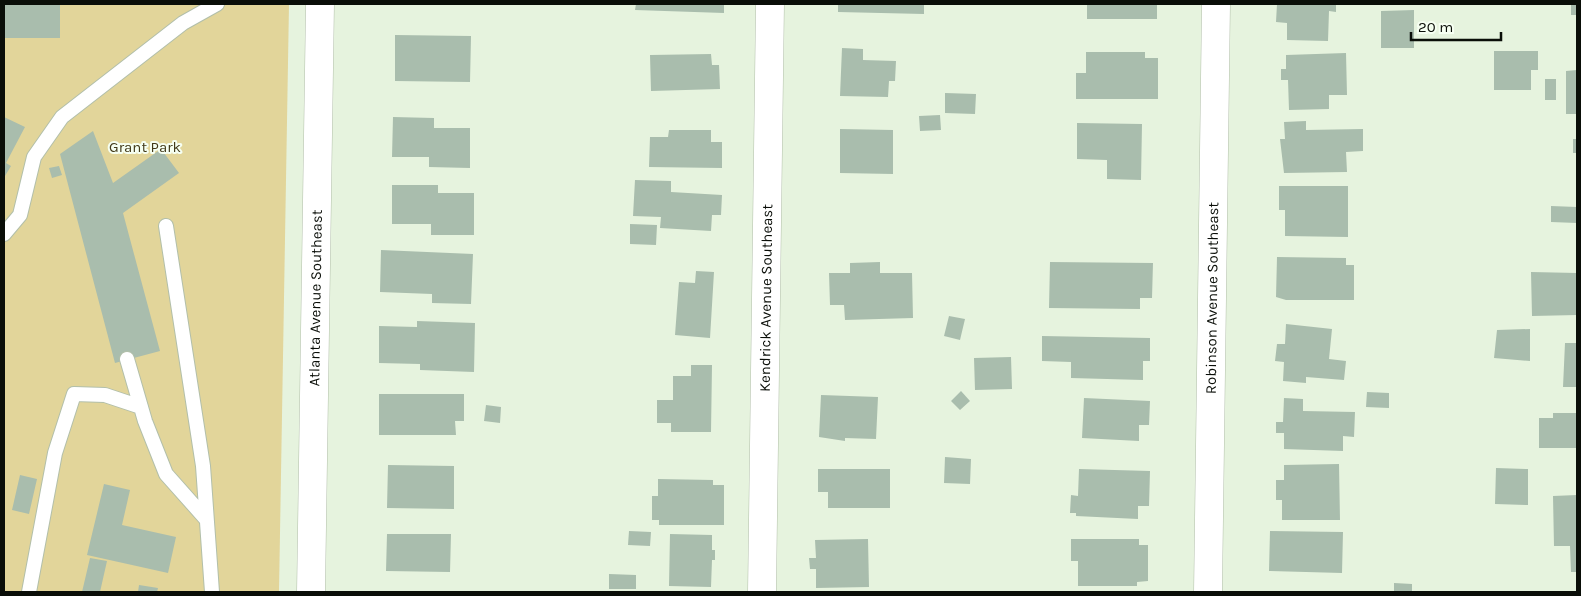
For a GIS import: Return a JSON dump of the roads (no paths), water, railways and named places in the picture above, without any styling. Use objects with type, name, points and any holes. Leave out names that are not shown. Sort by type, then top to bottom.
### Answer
[{"type":"street","name":"Atlanta Avenue Southeast","points":[[311,592],[320,4]]},
{"type":"street","name":"Kendrick Avenue Southeast","points":[[762,592],[770,4]]},
{"type":"street","name":"Robinson Avenue Southeast","points":[[1208,592],[1216,4]]},
{"type":"lane","points":[[4,234],[20,215],[34,157],[62,117],[183,23],[216,4]]},
{"type":"lane","points":[[166,226],[203,466],[212,592]]},
{"type":"lane","points":[[127,360],[141,407],[166,474],[206,519]]},
{"type":"lane","points":[[30,592],[55,453],[74,394],[105,395],[141,407]]},
{"type":"park label","name":"Grant Park","points":[[145,147]]}]
